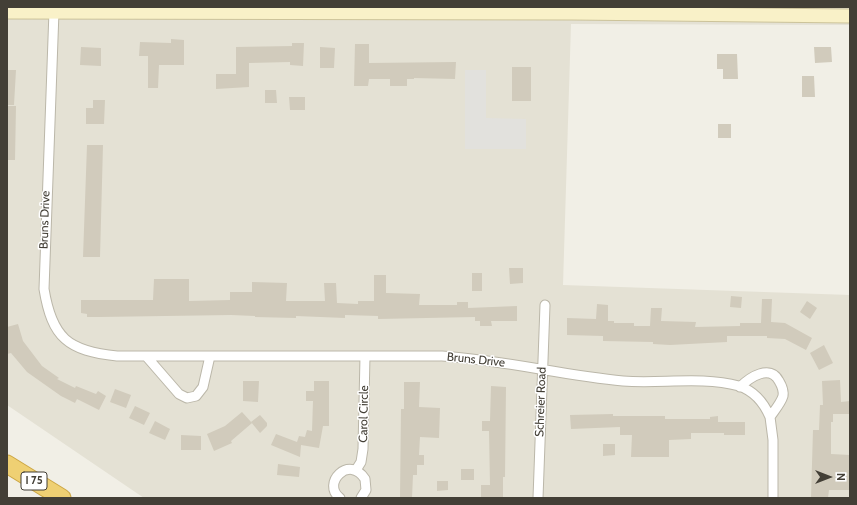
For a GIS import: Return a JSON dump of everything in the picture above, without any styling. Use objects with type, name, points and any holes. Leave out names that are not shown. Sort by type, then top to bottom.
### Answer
[{"type":"highway","name":"I 75","points":[[7,464],[62,498]]},
{"type":"street","points":[[7,12],[572,10],[850,16]]},
{"type":"street","name":"Bruns Drive","points":[[54,12],[43,272],[47,305],[56,328],[67,341],[77,348],[101,354],[146,356],[442,356],[482,359],[594,378],[626,381],[707,382],[740,387],[759,398],[770,417],[773,440],[773,498]]},
{"type":"street","name":"Schreier Road","points":[[538,498],[545,305]]},
{"type":"street","points":[[146,356],[179,394],[187,398],[196,396],[203,387],[210,356]]},
{"type":"street","name":"Carol Circle","points":[[356,470],[361,462],[363,450],[365,356]]},
{"type":"street","points":[[740,387],[759,374],[768,373],[777,377],[783,388],[783,397],[770,417]]},
{"type":"street","points":[[340,498],[335,491],[334,485],[337,476],[348,469],[356,470],[363,475],[367,485],[361,498]]},
{"type":"shaded area","points":[[7,7],[850,7],[850,25],[571,24],[563,285],[850,295],[850,498],[144,498],[7,405]]},
{"type":"shaded area","points":[[465,70],[486,70],[486,118],[526,119],[526,149],[465,149]]},
{"type":"building","points":[[171,39],[184,40],[184,65],[159,65],[158,88],[148,88],[148,56],[139,56],[140,42],[171,43]]},
{"type":"building","points":[[292,43],[304,43],[303,66],[290,65],[290,62],[249,63],[249,87],[216,89],[216,74],[236,74],[236,47],[292,46]]},
{"type":"building","points":[[355,44],[369,44],[369,63],[456,62],[455,79],[414,78],[407,79],[407,86],[390,86],[390,79],[369,79],[368,86],[354,86]]},
{"type":"building","points":[[81,47],[101,48],[101,66],[80,65]]},
{"type":"building","points":[[320,47],[335,48],[334,68],[320,68]]},
{"type":"building","points":[[814,47],[831,47],[832,62],[815,63]]},
{"type":"building","points":[[717,54],[737,54],[738,79],[723,79],[723,69],[717,69]]},
{"type":"building","points":[[512,67],[531,67],[531,101],[512,101]]},
{"type":"building","points":[[7,70],[16,70],[14,105],[7,105]]},
{"type":"building","points":[[802,76],[814,76],[815,97],[802,97]]},
{"type":"building","points":[[265,90],[276,90],[277,103],[265,103]]},
{"type":"building","points":[[289,97],[305,97],[305,110],[290,110]]},
{"type":"building","points":[[93,100],[105,100],[104,124],[86,124],[86,108],[93,108]]},
{"type":"building","points":[[7,106],[16,106],[15,160],[7,160]]},
{"type":"building","points":[[718,124],[731,124],[731,138],[718,138]]},
{"type":"building","points":[[87,145],[103,145],[100,257],[83,257]]},
{"type":"building","points":[[509,268],[523,268],[523,283],[510,284]]},
{"type":"building","points":[[472,273],[482,273],[482,291],[472,291]]},
{"type":"building","points":[[374,275],[386,275],[386,293],[420,294],[419,305],[457,305],[457,302],[468,302],[468,308],[517,306],[517,321],[491,321],[492,326],[480,326],[480,321],[475,321],[475,317],[378,319],[378,316],[345,315],[345,318],[296,316],[296,318],[231,315],[87,317],[87,314],[81,313],[81,300],[153,300],[154,279],[189,279],[189,301],[230,300],[230,292],[252,292],[252,282],[287,283],[286,301],[325,301],[324,283],[336,283],[337,303],[358,304],[358,301],[374,301]]},
{"type":"building","points":[[731,296],[742,297],[741,308],[730,307]]},
{"type":"building","points":[[762,299],[772,299],[771,322],[785,323],[812,338],[806,350],[785,339],[767,338],[767,336],[727,336],[727,342],[670,345],[653,344],[653,342],[603,341],[603,336],[567,335],[567,318],[596,319],[597,304],[608,305],[608,321],[614,321],[614,323],[634,323],[634,326],[650,326],[651,308],[662,308],[661,321],[696,322],[695,327],[740,326],[740,323],[761,323]]},
{"type":"building","points":[[807,301],[817,308],[810,319],[800,312]]},
{"type":"building","points":[[18,324],[23,341],[42,366],[59,378],[57,379],[75,388],[76,386],[96,394],[98,391],[106,396],[99,410],[77,399],[75,403],[61,396],[27,372],[11,353],[7,354],[7,327]]},
{"type":"building","points":[[824,345],[833,363],[819,370],[810,353]]},
{"type":"building","points":[[840,380],[841,402],[850,401],[850,414],[833,414],[833,422],[831,422],[831,454],[850,455],[850,490],[829,490],[828,498],[811,498],[813,430],[819,430],[820,405],[823,405],[822,381]]},
{"type":"building","points":[[243,381],[259,381],[258,402],[243,401]]},
{"type":"building","points":[[314,381],[329,381],[329,426],[323,426],[319,448],[301,445],[300,457],[271,445],[276,434],[297,442],[299,436],[305,437],[307,430],[312,431],[313,401],[306,401],[306,391],[314,391]]},
{"type":"building","points":[[404,382],[420,382],[419,407],[440,408],[439,438],[420,437],[419,455],[424,455],[424,465],[417,465],[417,475],[413,475],[412,498],[400,498],[401,409],[404,409]]},
{"type":"building","points":[[491,386],[506,387],[505,477],[503,477],[503,498],[481,498],[481,485],[490,485],[489,431],[482,431],[482,421],[490,421]]},
{"type":"building","points":[[115,389],[131,395],[126,408],[110,402]]},
{"type":"building","points":[[135,406],[150,413],[144,425],[129,418]]},
{"type":"building","points":[[242,412],[252,423],[231,441],[232,443],[214,451],[207,434],[225,426]]},
{"type":"building","points":[[613,414],[613,416],[665,416],[665,419],[710,419],[710,417],[718,416],[718,422],[745,422],[745,435],[724,435],[724,433],[691,433],[691,439],[669,440],[669,457],[631,457],[632,435],[620,435],[620,427],[571,429],[570,415]]},
{"type":"building","points":[[260,415],[267,423],[267,426],[260,433],[251,422]]},
{"type":"building","points":[[155,421],[170,429],[165,440],[149,433]]},
{"type":"building","points":[[181,435],[201,436],[201,450],[181,450]]},
{"type":"building","points":[[603,444],[615,444],[615,455],[603,456]]},
{"type":"building","points":[[278,464],[300,467],[299,477],[277,475]]},
{"type":"building","points":[[461,469],[474,469],[474,480],[461,480]]},
{"type":"building","points":[[437,481],[448,481],[448,490],[437,491]]}]
